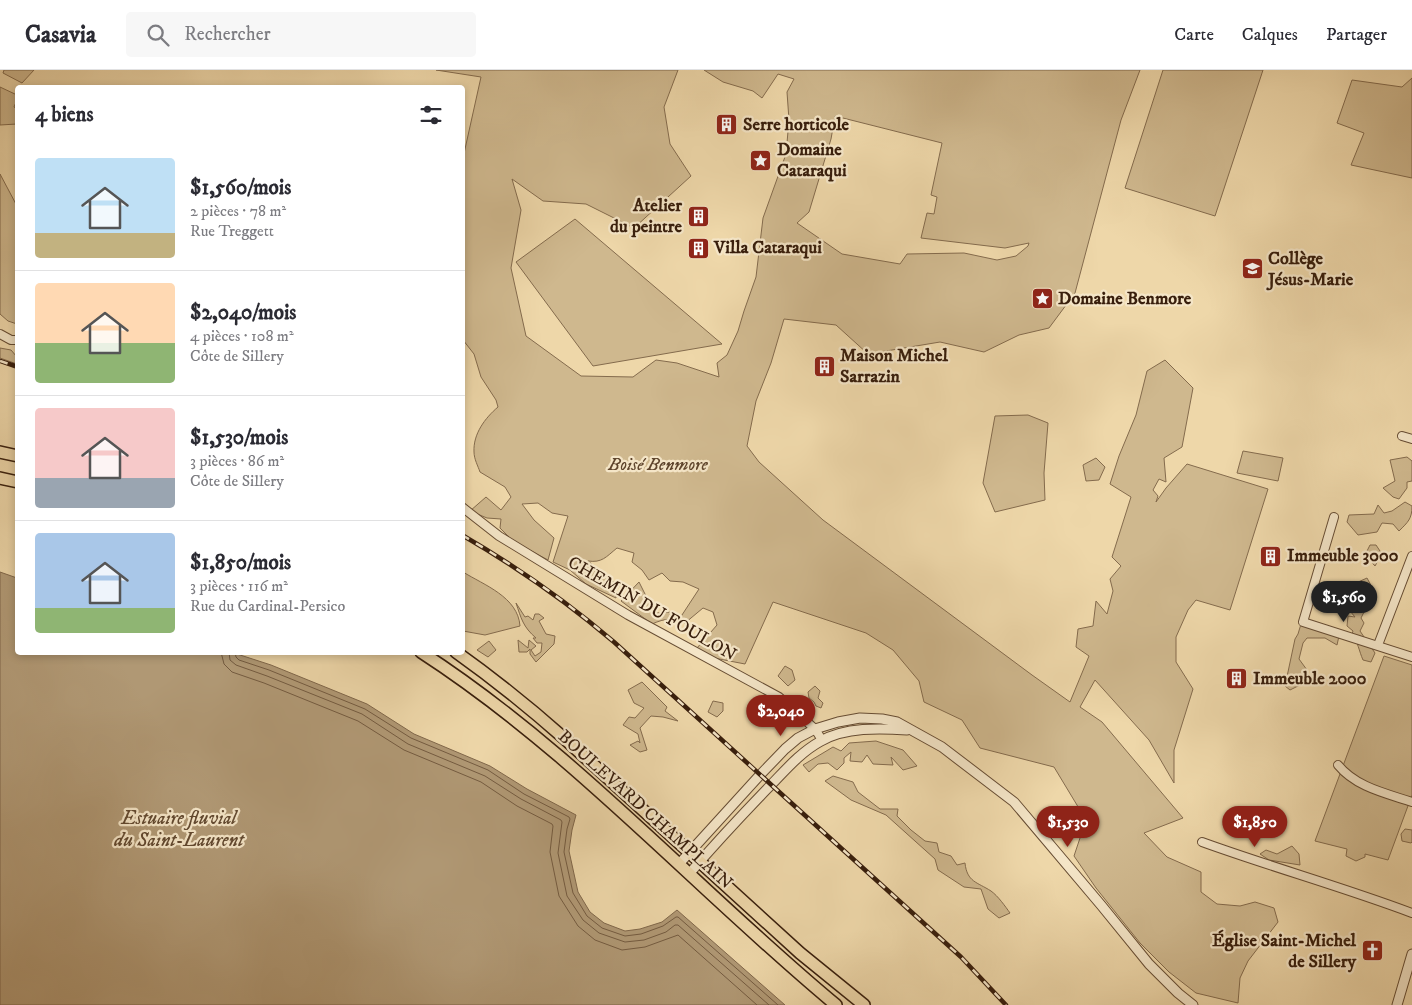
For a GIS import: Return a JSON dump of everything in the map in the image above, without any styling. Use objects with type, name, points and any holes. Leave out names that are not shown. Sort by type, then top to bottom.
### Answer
[{"type":"main road","points":[[0,452],[15,455]]},
{"type":"main road","points":[[0,478],[15,481]]},
{"type":"main road","name":"BOULEVARD CHAMPLAIN","points":[[425,655],[472,687],[542,741],[836,1005]]},
{"type":"main road","name":"BOULEVARD CHAMPLAIN","points":[[460,655],[529,708],[565,739],[800,953],[864,1005]]},
{"type":"street","points":[[0,334],[15,340]]},
{"type":"street","points":[[1402,436],[1412,439]]},
{"type":"street","name":"CHEMIN DU FOULON","points":[[465,509],[499,536],[628,615],[779,697],[815,729],[822,740]]},
{"type":"street","points":[[1334,517],[1302,622],[1412,657]]},
{"type":"street","points":[[1378,645],[1412,556]]},
{"type":"street","points":[[679,864],[773,761],[798,738],[815,729],[860,718],[897,722],[942,747],[1014,802],[1149,964],[1192,1005]]},
{"type":"street","points":[[689,874],[785,769],[822,740],[865,729],[912,730]]},
{"type":"street","points":[[1338,764],[1344,773],[1361,784],[1412,802]]},
{"type":"street","points":[[1202,842],[1368,896],[1412,913]]},
{"type":"street","points":[[1397,1005],[1412,954]]},
{"type":"green space","points":[[4,70],[34,70],[22,83],[3,73]]},
{"type":"green space","name":"Boisé Benmore","points":[[436,70],[678,70],[664,107],[670,144],[691,176],[634,228],[586,204],[543,201],[512,179],[521,210],[511,268],[526,336],[581,376],[633,377],[656,360],[677,363],[719,377],[717,363],[727,355],[738,331],[756,277],[763,218],[786,154],[789,120],[787,92],[794,79],[778,74],[762,98],[753,91],[723,82],[704,70],[1140,70],[1121,120],[1075,293],[1049,328],[1019,335],[984,352],[940,342],[868,354],[836,325],[784,319],[771,363],[756,401],[747,446],[759,462],[823,520],[1070,702],[1089,656],[1076,647],[1078,629],[1093,626],[1096,601],[1107,614],[1113,591],[1110,579],[1121,566],[1112,557],[1131,497],[1110,484],[1136,415],[1147,371],[1165,360],[1193,388],[1182,447],[1164,458],[1166,482],[1159,479],[1153,490],[1158,496],[1156,502],[1187,464],[1268,489],[1230,610],[1196,600],[1188,610],[1176,637],[1176,662],[1193,689],[1174,750],[1174,783],[1149,740],[1095,680],[1080,707],[1102,722],[1183,818],[1144,833],[1167,857],[1201,872],[1201,892],[1217,904],[1240,906],[1255,902],[1274,908],[1278,922],[1248,961],[1240,978],[1238,1003],[1196,993],[1169,972],[1140,943],[1096,888],[1074,856],[1086,820],[1054,767],[980,748],[962,720],[924,702],[919,681],[893,650],[866,633],[773,602],[745,664],[709,657],[697,648],[717,625],[713,612],[703,608],[685,623],[668,619],[652,624],[621,601],[639,582],[657,613],[672,612],[680,618],[699,589],[683,582],[670,581],[662,573],[649,580],[642,570],[632,562],[634,553],[617,548],[607,557],[588,561],[615,583],[616,598],[586,584],[570,570],[553,562],[568,516],[552,513],[538,503],[522,504],[534,520],[554,538],[548,560],[513,541],[500,528],[501,519],[487,518],[470,511],[486,497],[501,510],[511,497],[505,487],[480,472],[474,455],[474,445],[484,421],[498,407],[496,400],[481,377],[474,354],[465,343],[465,149],[481,77]],"holes":[[[835,116],[942,143],[931,195],[937,197],[934,214],[927,213],[921,238],[1005,248],[1029,243],[1028,246],[1016,256],[997,260],[964,253],[907,254],[900,264],[842,254],[797,223],[809,212],[831,139]]]},
{"type":"green space","points":[[1163,70],[1263,70],[1215,216],[1125,188]]},
{"type":"green space","points":[[1412,78],[1412,178],[1351,165],[1364,133],[1337,123],[1352,80],[1402,87]]},
{"type":"green space","points":[[0,87],[15,94],[15,124],[0,125]]},
{"type":"green space","points":[[0,174],[15,202],[15,323],[8,321],[0,314]]},
{"type":"green space","points":[[575,219],[722,344],[593,366],[516,262]]},
{"type":"green space","points":[[0,348],[11,350],[15,355],[15,363],[0,358]]},
{"type":"green space","points":[[1028,415],[1048,423],[1044,473],[1045,500],[995,512],[983,483],[995,416]]},
{"type":"green space","points":[[1243,451],[1283,458],[1278,481],[1237,473]]},
{"type":"green space","points":[[1407,457],[1412,461],[1412,481],[1407,482],[1407,488],[1399,499],[1393,497],[1383,488],[1395,481],[1390,460]]},
{"type":"green space","points":[[1096,458],[1105,467],[1099,480],[1086,481],[1083,465]]},
{"type":"green space","points":[[1405,502],[1412,506],[1411,514],[1407,523],[1399,531],[1393,524],[1382,523],[1377,532],[1358,535],[1347,522],[1349,515],[1374,514],[1378,505],[1384,513],[1392,511]]},
{"type":"green space","points":[[1370,545],[1376,545],[1382,554],[1375,566],[1365,555]]},
{"type":"green space","points":[[465,573],[499,593],[513,607],[518,616],[520,626],[485,635],[465,631]]},
{"type":"green space","points":[[1367,578],[1374,591],[1373,598],[1365,601],[1354,593],[1356,583]]},
{"type":"green space","points":[[516,603],[525,617],[528,616],[533,620],[535,614],[539,614],[544,618],[539,621],[546,634],[555,636],[554,644],[536,662],[530,654],[530,649],[527,652],[519,652],[518,640],[528,648],[529,640],[536,646],[531,650],[535,656],[541,652],[542,643],[537,643],[533,638],[536,638],[525,626]]},
{"type":"green space","points":[[1352,604],[1359,605],[1365,610],[1361,618],[1364,623],[1360,631],[1375,653],[1371,662],[1363,660],[1352,634],[1353,631],[1347,626],[1348,616],[1355,617],[1350,611]]},
{"type":"green space","points":[[1301,624],[1339,636],[1337,645],[1325,638],[1307,638],[1303,643],[1299,659],[1307,670],[1304,683],[1290,690],[1285,686],[1295,639]]},
{"type":"green space","points":[[489,641],[496,650],[488,657],[477,650]]},
{"type":"green space","points":[[1384,656],[1412,665],[1412,795],[1388,860],[1365,854],[1365,857],[1356,861],[1346,856],[1347,849],[1315,841]]},
{"type":"green space","points":[[785,666],[792,670],[795,680],[788,686],[778,676]]},
{"type":"green space","points":[[642,682],[667,707],[665,711],[678,721],[651,716],[640,728],[647,750],[640,752],[630,745],[638,741],[640,743],[638,734],[623,725],[629,717],[635,718],[644,708],[634,703],[628,690]]},
{"type":"green space","points":[[815,686],[820,691],[818,698],[823,703],[821,708],[816,706],[809,698],[808,692]]},
{"type":"green space","points":[[713,701],[723,703],[723,711],[717,717],[708,712]]},
{"type":"green space","points":[[876,741],[903,750],[917,766],[903,770],[891,757],[893,765],[873,764],[867,755],[862,762],[850,761],[851,752],[844,758],[844,763],[837,770],[828,763],[818,764],[809,772],[803,765],[833,747],[841,751],[849,743]]},
{"type":"green space","points":[[833,776],[853,782],[858,792],[880,809],[898,809],[897,816],[911,830],[925,841],[937,843],[939,852],[951,856],[957,865],[965,863],[970,878],[994,893],[1010,913],[999,918],[988,909],[981,889],[964,887],[938,870],[935,859],[886,815],[851,800],[825,781]]},
{"type":"green space","points":[[1405,829],[1412,830],[1411,843],[1402,841],[1401,834]]},
{"type":"green space","points":[[1292,846],[1299,854],[1300,865],[1269,860],[1260,854],[1266,850],[1277,854]]},
{"type":"water","name":"Estuaire fluvial du Saint-Laurent","points":[[0,572],[15,577],[15,655],[240,655],[271,665],[367,704],[414,734],[490,766],[527,789],[576,815],[569,851],[578,892],[590,912],[604,923],[625,931],[640,929],[662,922],[677,910],[785,1005],[0,1005]]},
{"type":"railway","points":[[0,361],[15,366]]},
{"type":"railway","points":[[465,537],[541,585],[614,642],[961,957],[1006,1005]]},
{"type":"place","name":"Serre horticole","points":[[727,125]]},
{"type":"place","name":"Domaine Cataraqui","points":[[761,160]]},
{"type":"place","name":"Atelier du peintre","points":[[698,216]]},
{"type":"place","name":"Villa Cataraqui","points":[[698,248]]},
{"type":"place","name":"Collège Jésus-Marie","points":[[1252,269]]},
{"type":"place","name":"Domaine Benmore","points":[[1042,299]]},
{"type":"place","name":"Maison Michel Sarrazin","points":[[824,366]]},
{"type":"place","name":"Immeuble 3000","points":[[1271,556]]},
{"type":"place","name":"Immeuble 2000","points":[[1237,679]]},
{"type":"place","name":"Église Saint-Michel de Sillery","points":[[1372,951]]}]
